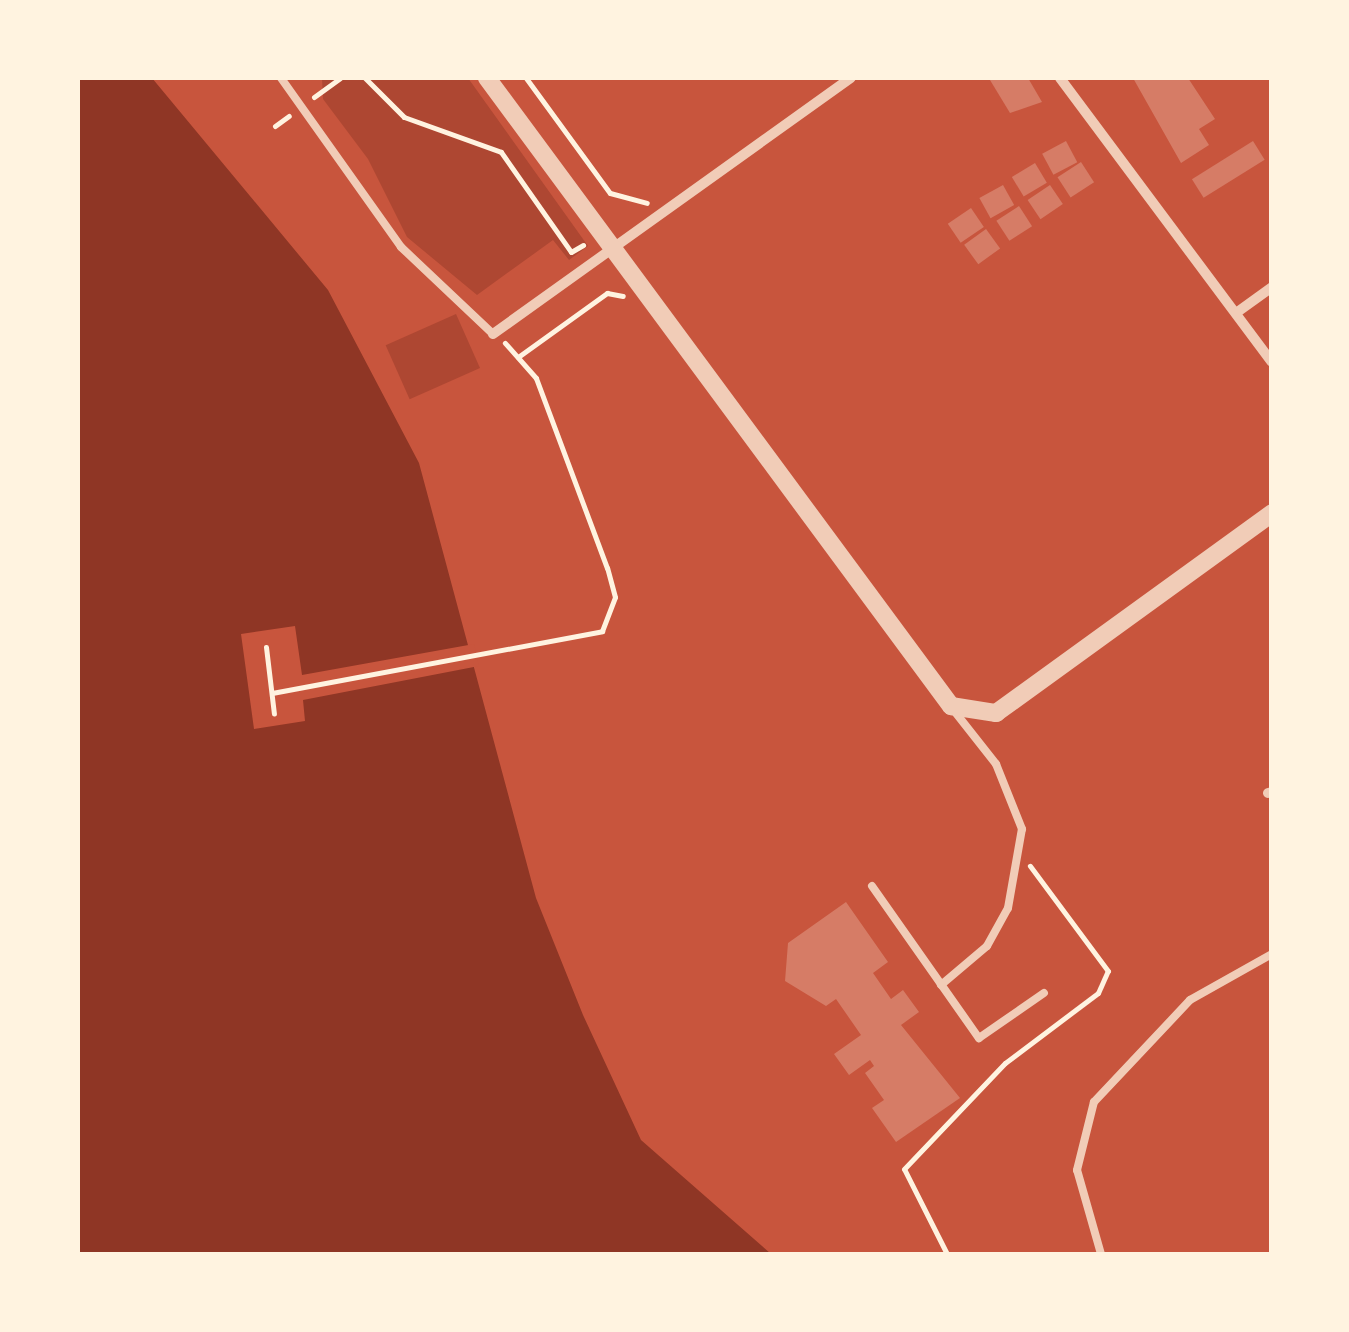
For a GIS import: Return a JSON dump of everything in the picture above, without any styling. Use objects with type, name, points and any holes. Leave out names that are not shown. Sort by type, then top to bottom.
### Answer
[{"type":"street","points":[[486,78],[609,252],[951,706],[996,713],[1272,513]]},
{"type":"street","points":[[496,335],[851,78]]},
{"type":"street","points":[[1060,78],[1272,362]]},
{"type":"street","points":[[1236,313],[1272,287]]},
{"type":"lane","points":[[281,78],[401,247],[496,335]]},
{"type":"lane","points":[[941,985],[994,935],[1020,856],[1018,813],[996,764],[951,706]]},
{"type":"lane","points":[[872,886],[979,1038],[1044,993]]},
{"type":"lane","points":[[1101,1254],[1077,1170],[1094,1102],[1190,1000],[1272,954]]},
{"type":"path","points":[[365,78],[404,118],[502,152],[571,252],[584,244]]},
{"type":"path","points":[[526,78],[610,193]]},
{"type":"path","points":[[518,358],[607,293],[630,298]]},
{"type":"path","points":[[272,694],[602,631],[615,597],[606,568],[536,378],[496,335]]},
{"type":"path","points":[[266,646],[274,714]]},
{"type":"path","points":[[947,1254],[904,1170],[1005,1063],[1098,993],[1108,970],[1020,856]]},
{"type":"shaded area","points":[[78,78],[152,78],[328,290],[419,463],[536,898],[583,1015],[641,1140],[771,1254],[78,1254]]},
{"type":"shaded area","points":[[322,78],[468,78],[588,246],[569,260],[553,240],[477,295],[407,237],[368,159],[323,99]]},
{"type":"shaded area","points":[[456,314],[480,368],[410,399],[386,345]]},
{"type":"pier","points":[[295,626],[302,675],[474,644],[479,666],[303,700],[305,721],[254,729],[241,634]]},
{"type":"building","points":[[1028,78],[1042,102],[1010,113],[990,80]]},
{"type":"building","points":[[1133,78],[1188,78],[1215,119],[1199,129],[1209,145],[1181,163]]},
{"type":"building","points":[[1066,141],[1077,162],[1053,175],[1042,154]]},
{"type":"building","points":[[1253,141],[1265,160],[1204,198],[1192,179]]},
{"type":"building","points":[[1081,162],[1094,182],[1071,197],[1058,177]]},
{"type":"building","points":[[1035,163],[1047,183],[1024,197],[1012,177]]},
{"type":"building","points":[[1003,185],[1014,205],[991,218],[979,198]]},
{"type":"building","points":[[1050,185],[1063,204],[1040,219],[1028,200]]},
{"type":"building","points":[[1019,206],[1032,226],[1009,241],[996,221]]},
{"type":"building","points":[[971,208],[984,227],[961,243],[948,224]]},
{"type":"building","points":[[986,229],[1000,248],[978,264],[964,245]]},
{"type":"building","points":[[846,902],[888,962],[873,973],[891,999],[903,990],[919,1012],[901,1025],[960,1098],[896,1142],[872,1108],[884,1100],[865,1073],[874,1066],[870,1060],[849,1075],[834,1054],[861,1035],[836,999],[826,1006],[785,981],[788,943]]}]
